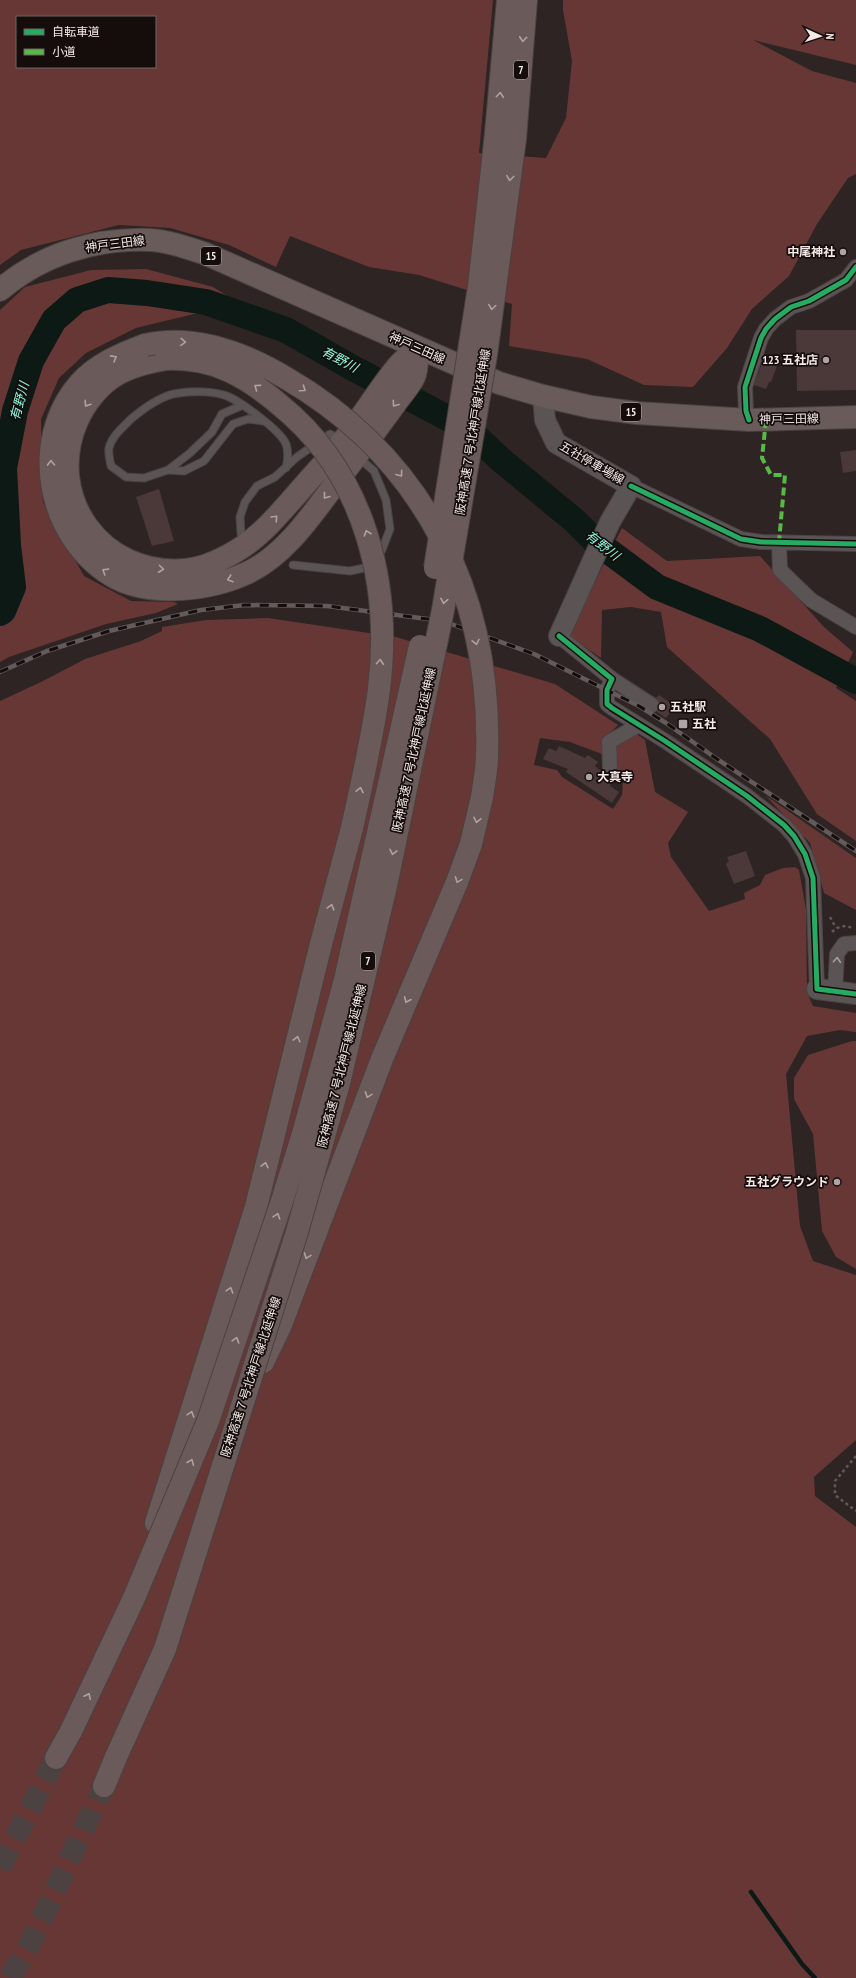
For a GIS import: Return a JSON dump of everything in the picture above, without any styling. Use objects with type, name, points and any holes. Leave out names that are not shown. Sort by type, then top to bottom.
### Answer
[{"type":"highway","name":"7","points":[[506,136],[508,0]]},
{"type":"highway","name":"7","points":[[506,136],[526,0]]},
{"type":"highway","name":"阪神高速７号北神戸線北延伸線","points":[[104,1786],[116,1756],[165,1649],[236,1419],[297,1232],[339,1083],[386,886],[416,745],[456,533],[487,347],[506,136]]},
{"type":"highway","name":"阪神高速７号北神戸線北延伸線","points":[[56,1758],[71,1731],[134,1598],[205,1428],[232,1353],[303,1134],[345,980],[401,737],[430,598],[479,287],[506,136]]},
{"type":"highway","points":[[236,1419],[280,1327],[382,1059],[438,930],[471,844],[482,797],[487,757],[486,697],[481,660],[470,615],[447,548],[423,506],[377,447],[347,420],[297,384],[274,371],[229,351],[189,342],[160,342],[145,345],[117,355],[81,382],[64,405],[52,438],[50,462],[52,490],[63,499],[84,524],[113,552],[145,567],[166,570],[186,570],[198,568],[224,558],[262,532],[349,449],[367,426],[406,371],[417,348]]},
{"type":"highway","points":[[63,499],[66,465],[71,438],[80,414],[101,386],[130,368],[153,362],[181,358],[196,359],[209,363],[247,380],[273,399],[293,415],[331,461],[345,483],[359,512],[372,548],[380,595],[382,641],[379,688],[369,750],[352,828],[320,944],[256,1207],[134,1598]]},
{"type":"main road","name":"神戸三田線","points":[[0,290],[32,266],[73,249],[119,241],[150,240],[166,242],[206,254],[499,383],[543,396],[606,409],[749,420],[856,418]]},
{"type":"main road","name":"五社停車場線","points":[[543,396],[545,420],[556,443],[631,486],[610,522],[580,586],[559,636]]},
{"type":"main road","points":[[826,990],[856,994]]},
{"type":"street","points":[[749,420],[746,411],[745,387],[766,329],[775,319],[791,308],[809,301],[846,280],[856,268]]},
{"type":"street","points":[[631,486],[741,539],[779,542],[856,544]]},
{"type":"street","points":[[779,542],[780,570],[811,600],[856,627]]},
{"type":"street","points":[[559,636],[612,679],[652,705]]},
{"type":"street","points":[[612,679],[608,690],[607,704],[747,796],[784,825],[801,846],[810,865],[813,878],[826,990]]},
{"type":"street","points":[[610,768],[609,742],[639,724]]},
{"type":"street","points":[[826,990],[838,950],[848,942],[856,943]]},
{"type":"lane","points":[[243,405],[222,414],[212,432],[190,453],[168,470],[144,478],[126,477],[111,466],[109,448],[119,430],[156,401],[177,393],[200,392],[226,396],[243,405],[263,421],[286,443],[289,456],[286,468]]},
{"type":"lane","points":[[168,470],[184,471],[204,461],[233,424],[248,418],[263,421]]},
{"type":"lane","points":[[241,534],[240,517],[244,502],[257,486],[275,477],[297,457],[330,434],[374,471],[386,500],[390,529],[382,550],[364,568],[350,571],[293,565]]},
{"type":"path","points":[[830,919],[836,928]]},
{"type":"path","points":[[832,932],[836,928],[850,926],[856,930]]},
{"type":"path","points":[[856,1456],[834,1481],[835,1495],[856,1511]]},
{"type":"shaded area","points":[[0,0],[493,0],[479,153],[546,158],[566,118],[572,61],[563,10],[563,0],[856,0],[856,65],[753,40],[812,71],[856,83],[856,174],[848,178],[817,224],[789,276],[752,309],[727,348],[693,387],[644,385],[587,359],[509,346],[512,304],[419,275],[369,267],[290,236],[276,267],[229,245],[170,228],[119,225],[21,250],[0,265]]},
{"type":"shaded area","points":[[146,269],[213,287],[239,303],[136,328],[86,353],[59,378],[41,419],[43,502],[84,576],[131,601],[174,602],[178,604],[156,613],[106,624],[9,657],[0,662],[0,310],[25,287],[91,270]]},
{"type":"shaded area","points":[[622,528],[667,561],[760,556],[824,627],[853,652],[836,688],[856,701],[856,841],[817,814],[770,739],[667,647],[661,612],[631,607],[602,610],[601,658],[568,635]]},
{"type":"shaded area","points":[[268,618],[396,637],[555,684],[618,725],[606,737],[602,754],[570,742],[540,738],[534,765],[557,770],[562,777],[613,809],[622,795],[623,780],[615,764],[616,747],[635,733],[645,740],[655,792],[688,812],[668,843],[671,857],[709,911],[745,899],[744,893],[760,885],[765,875],[783,868],[795,867],[799,870],[806,909],[807,992],[813,1006],[856,1013],[856,1032],[840,1030],[807,1036],[786,1074],[800,1226],[813,1261],[856,1275],[856,1440],[814,1477],[815,1496],[856,1527],[856,1978],[0,1978],[0,701],[85,659],[141,641],[162,631],[162,627],[206,620]]},
{"type":"shaded area","points":[[765,795],[856,858],[856,910],[824,893],[810,843]]},
{"type":"shaded area","name":"五社グラウンド","points":[[856,1041],[856,1269],[836,1257],[822,1231],[813,1134],[794,1099],[794,1078],[808,1055]]},
{"type":"building","name":"123 五社店","points":[[796,330],[856,330],[856,390],[797,391]]},
{"type":"building","points":[[765,358],[777,366],[771,382],[769,382],[766,389],[754,385]]},
{"type":"building","points":[[856,450],[856,471],[843,473],[840,452]]},
{"type":"building","points":[[159,489],[174,541],[152,546],[136,497]]},
{"type":"building","name":"五社駅","points":[[659,695],[675,706],[666,718],[657,712],[660,706],[656,698]]},
{"type":"building","name":"大真寺","points":[[559,746],[585,758],[588,755],[598,762],[595,766],[607,776],[605,779],[611,783],[610,786],[619,792],[612,803],[566,772],[568,769],[543,759],[549,748],[556,751]]},
{"type":"building","points":[[746,851],[755,876],[734,884],[726,864],[729,861],[727,857]]},
{"type":"waterway","name":"有野川","points":[[0,613],[3,611],[13,587],[8,545],[4,468],[15,411],[31,361],[54,320],[77,300],[108,290],[147,293],[206,302],[286,330],[351,367],[468,429],[501,460],[575,521],[595,541],[657,587],[760,629],[856,681]]},
{"type":"waterway","points":[[751,1892],[802,1964],[815,1978]]},
{"type":"tunnel","points":[[0,1868],[56,1758]]},
{"type":"tunnel","points":[[10,1978],[32,1940],[104,1786]]},
{"type":"railway","points":[[0,672],[47,651],[109,631],[201,610],[245,605],[327,606],[443,621],[534,654],[639,706],[856,851]]},
{"type":"marked path","points":[[766,420],[762,458],[771,475],[785,475],[779,542]]},
{"type":"cycle path","points":[[749,420],[746,411],[745,387],[761,338],[766,329],[775,319],[791,307],[809,301],[846,280],[856,267]]},
{"type":"cycle path","points":[[631,486],[741,539],[761,542],[856,544]]},
{"type":"cycle path","points":[[559,636],[612,679],[607,690],[607,704],[747,796],[784,825],[794,836],[805,854],[813,878],[817,989],[856,994]]},
{"type":"place","name":"中尾神社","points":[[843,252]]},
{"type":"place","name":"123 五社店","points":[[826,360]]},
{"type":"place","name":"五社駅","points":[[662,707]]},
{"type":"place","name":"五社","points":[[683,724]]},
{"type":"place","name":"大真寺","points":[[589,777]]},
{"type":"place","name":"五社グラウンド","points":[[837,1182]]}]
